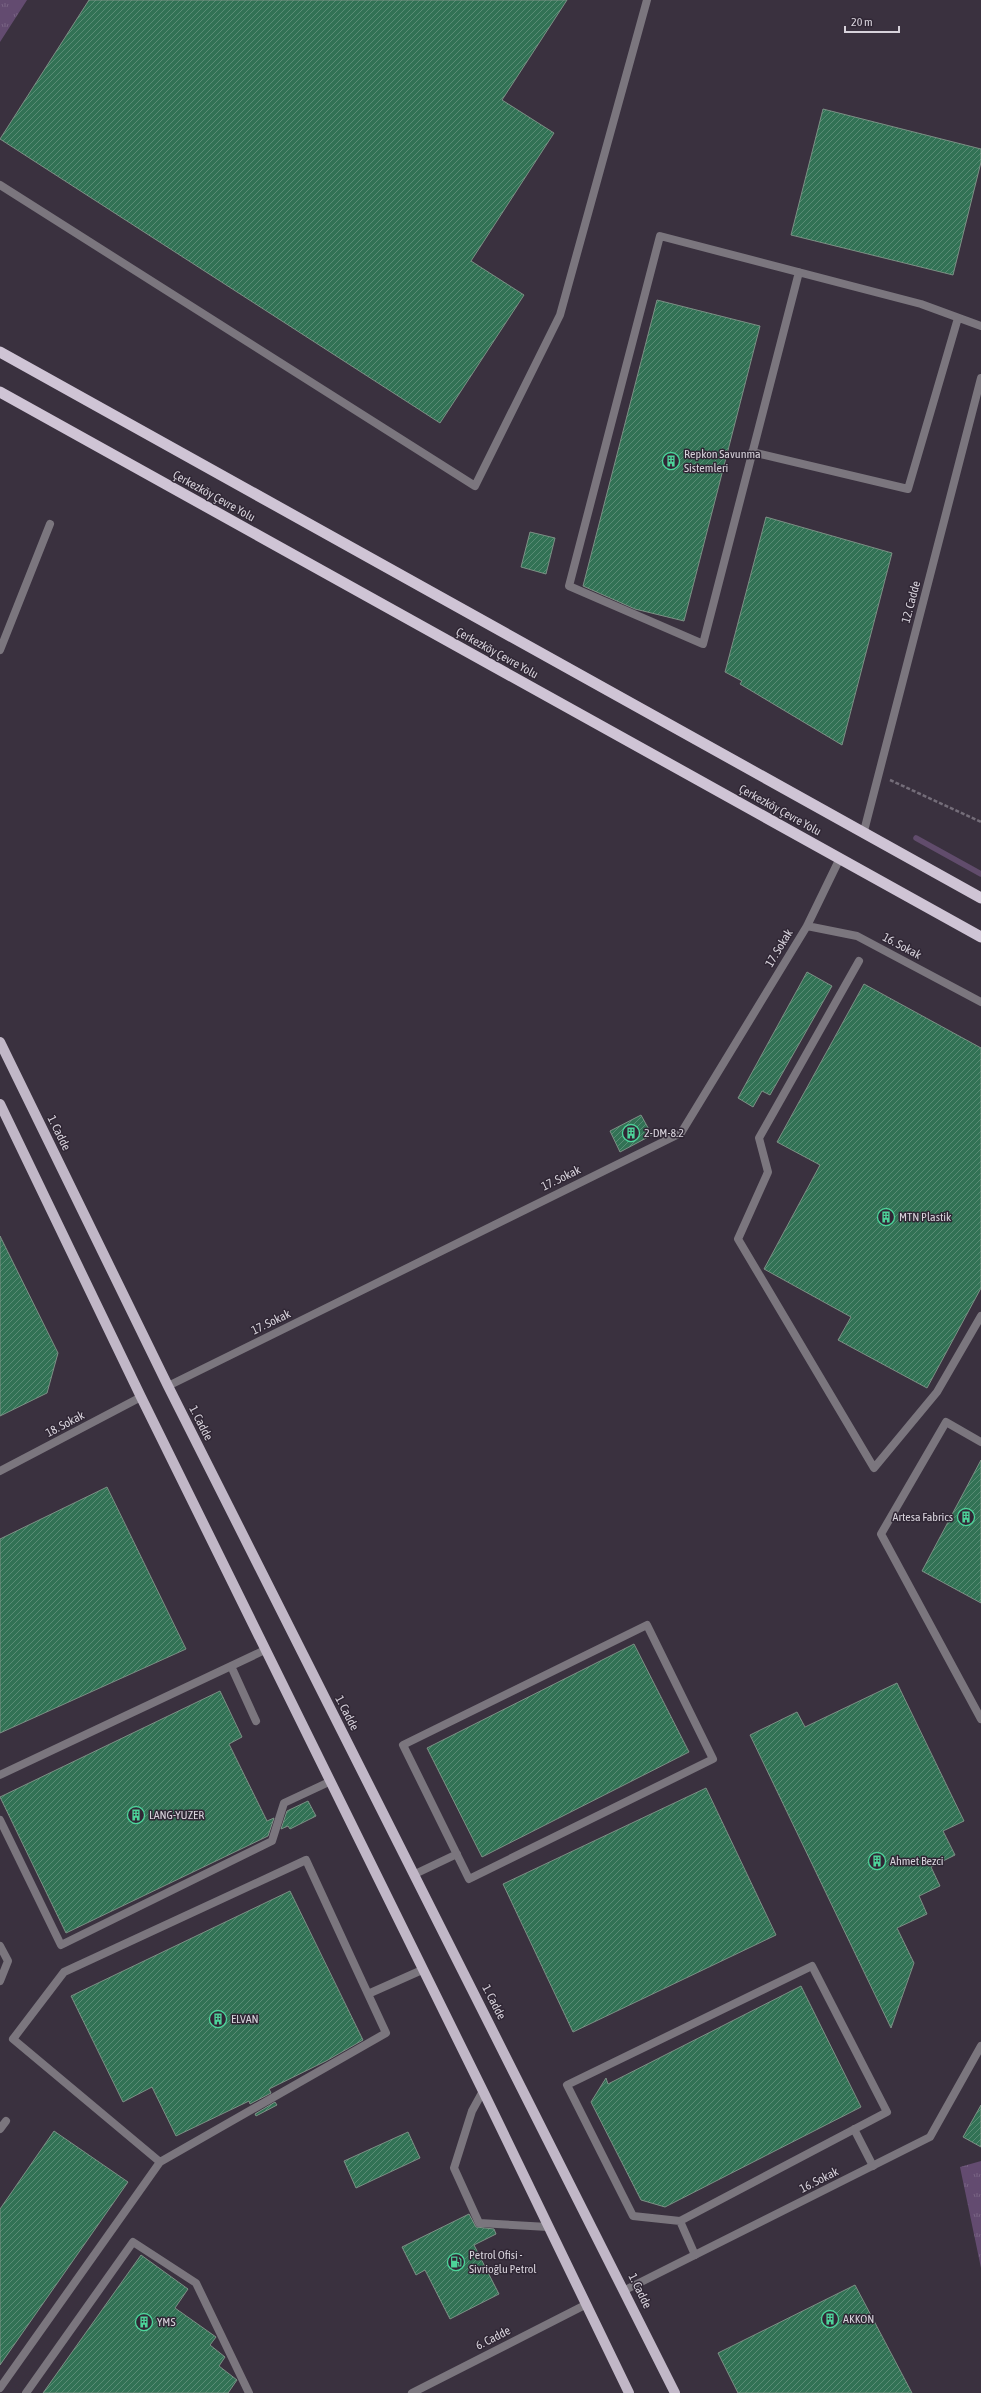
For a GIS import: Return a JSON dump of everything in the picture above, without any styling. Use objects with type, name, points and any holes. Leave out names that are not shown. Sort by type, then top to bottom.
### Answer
[{"type":"highway","points":[[0,352],[864,831],[981,898]]},
{"type":"highway","name":"Çerkezköy Çevre Yolu","points":[[0,392],[981,936]]},
{"type":"main road","name":"1. Cadde","points":[[0,1042],[168,1386],[625,2290],[675,2393]]},
{"type":"main road","points":[[0,1104],[141,1397],[329,1782],[483,2091],[585,2305],[629,2393]]},
{"type":"street","points":[[0,185],[476,486],[560,315],[647,0]]},
{"type":"street","points":[[799,272],[703,644],[569,586],[660,236],[799,272],[921,304],[981,326]]},
{"type":"street","points":[[752,452],[908,489],[958,318]]},
{"type":"street","name":"12. Cadde","points":[[864,831],[981,378]]},
{"type":"street","points":[[0,650],[50,524]]},
{"type":"street","name":"17. Sokak","points":[[168,1386],[681,1133],[807,926],[840,858]]},
{"type":"street","name":"16. Sokak","points":[[807,926],[857,936],[981,1002]]},
{"type":"street","points":[[860,961],[759,1138],[768,1172],[738,1239],[874,1468],[937,1392],[981,1316]]},
{"type":"street","name":"18. Sokak","points":[[0,1471],[141,1397]]},
{"type":"street","points":[[981,1442],[946,1422],[881,1534],[981,1719]]},
{"type":"street","points":[[647,1625],[713,1759],[469,1879],[457,1854],[403,1745],[647,1625]]},
{"type":"street","points":[[0,1775],[265,1650]]},
{"type":"street","points":[[231,1666],[256,1721]]},
{"type":"street","points":[[0,1820],[61,1945],[272,1841],[284,1803],[329,1782]]},
{"type":"street","points":[[415,1874],[457,1854]]},
{"type":"street","points":[[0,2388],[160,2162],[386,2033],[306,1860],[64,1972],[13,2039],[160,2162]]},
{"type":"street","points":[[0,1946],[8,1961],[0,1981]]},
{"type":"street","points":[[812,1966],[887,2112],[854,2129],[680,2221],[633,2216],[567,2085],[812,1966]]},
{"type":"street","points":[[368,1994],[422,1970]]},
{"type":"street","name":"16. Sokak","points":[[625,2290],[930,2137],[981,2046]]},
{"type":"street","points":[[483,2091],[472,2111],[454,2168],[479,2223],[548,2227]]},
{"type":"street","points":[[0,2129],[6,2120]]},
{"type":"street","points":[[854,2129],[873,2166]]},
{"type":"street","points":[[680,2221],[695,2255]]},
{"type":"street","points":[[26,2393],[133,2242],[196,2283],[249,2393]]},
{"type":"street","name":"6. Cadde","points":[[412,2393],[585,2305]]},
{"type":"path","points":[[878,775],[981,822]]},
{"type":"green space","points":[[0,0],[27,0],[0,42]]},
{"type":"green space","points":[[981,2161],[981,2268],[960,2167]]},
{"type":"building","points":[[89,0],[567,0],[502,100],[554,133],[471,261],[524,295],[440,423],[0,139]]},
{"type":"building","points":[[823,109],[981,149],[981,162],[953,275],[791,235]]},
{"type":"building","name":"Repkon Savunma Sistemleri","points":[[657,300],[760,326],[684,621],[635,609],[583,586]]},
{"type":"building","points":[[766,517],[892,553],[842,745],[740,684],[742,681],[725,672]]},
{"type":"building","points":[[530,532],[555,538],[546,574],[521,567]]},
{"type":"building","points":[[807,972],[832,986],[770,1095],[762,1091],[753,1107],[738,1098]]},
{"type":"building","name":"MTN Plastik","points":[[864,984],[981,1048],[981,1288],[927,1388],[838,1340],[851,1317],[764,1269],[820,1165],[777,1142]]},
{"type":"building","name":"2-DM-8.2","points":[[641,1115],[652,1135],[620,1152],[610,1131]]},
{"type":"building","points":[[0,1236],[58,1353],[47,1393],[0,1416]]},
{"type":"building","name":"Artesa Fabrics","points":[[981,1460],[981,1603],[922,1571]]},
{"type":"building","points":[[107,1487],[186,1649],[0,1733],[0,1539]]},
{"type":"building","points":[[634,1644],[689,1752],[482,1857],[427,1748]]},
{"type":"building","name":"Ahmet Bezci","points":[[897,1683],[964,1821],[943,1831],[955,1855],[931,1867],[940,1886],[919,1896],[927,1914],[897,1928],[914,1963],[891,2028],[750,1735],[797,1712],[805,1727]]},
{"type":"building","name":"LANG-YUZER","points":[[220,1691],[242,1737],[229,1744],[267,1821],[274,1818],[268,1836],[66,1933],[0,1797]]},
{"type":"building","points":[[706,1788],[776,1935],[573,2032],[503,1884]]},
{"type":"building","points":[[308,1801],[316,1816],[290,1829],[288,1826],[281,1829],[287,1811]]},
{"type":"building","name":"ELVAN","points":[[290,1891],[363,2040],[326,2061],[269,2089],[271,2093],[250,2104],[249,2101],[176,2136],[152,2087],[123,2102],[71,1996]]},
{"type":"building","points":[[801,1986],[861,2107],[665,2207],[641,2200],[591,2102],[606,2078],[608,2084]]},
{"type":"building","points":[[275,2102],[277,2105],[256,2116],[255,2114]]},
{"type":"building","points":[[981,2105],[981,2147],[963,2137]]},
{"type":"building","points":[[54,2131],[128,2182],[0,2365],[0,2209]]},
{"type":"building","points":[[408,2132],[420,2158],[356,2188],[344,2161]]},
{"type":"building","points":[[469,2214],[476,2227],[494,2229],[496,2234],[474,2245],[499,2294],[450,2319],[425,2270],[416,2275],[402,2247]]},
{"type":"building","name":"YMS","points":[[141,2255],[188,2289],[175,2308],[216,2337],[210,2345],[225,2357],[219,2366],[237,2380],[228,2393],[43,2393]]},
{"type":"building","name":"AKKON","points":[[855,2285],[912,2393],[738,2393],[718,2353]]},
{"type":"waterway","points":[[916,838],[981,874]]},
{"type":"place","name":"Repkon Savunma Sistemleri","points":[[671,461]]},
{"type":"place","name":"2-DM-8.2","points":[[631,1133]]},
{"type":"place","name":"MTN Plastik","points":[[886,1217]]},
{"type":"place","name":"Artesa Fabrics","points":[[966,1517]]},
{"type":"place","name":"LANG-YUZER","points":[[136,1815]]},
{"type":"place","name":"Ahmet Bezci","points":[[877,1861]]},
{"type":"place","name":"ELVAN","points":[[218,2019]]},
{"type":"place","name":"Petrol Ofisi - Sivrioğlu Petrol","points":[[456,2262]]},
{"type":"place","name":"AKKON","points":[[830,2319]]},
{"type":"place","name":"YMS","points":[[144,2322]]}]
